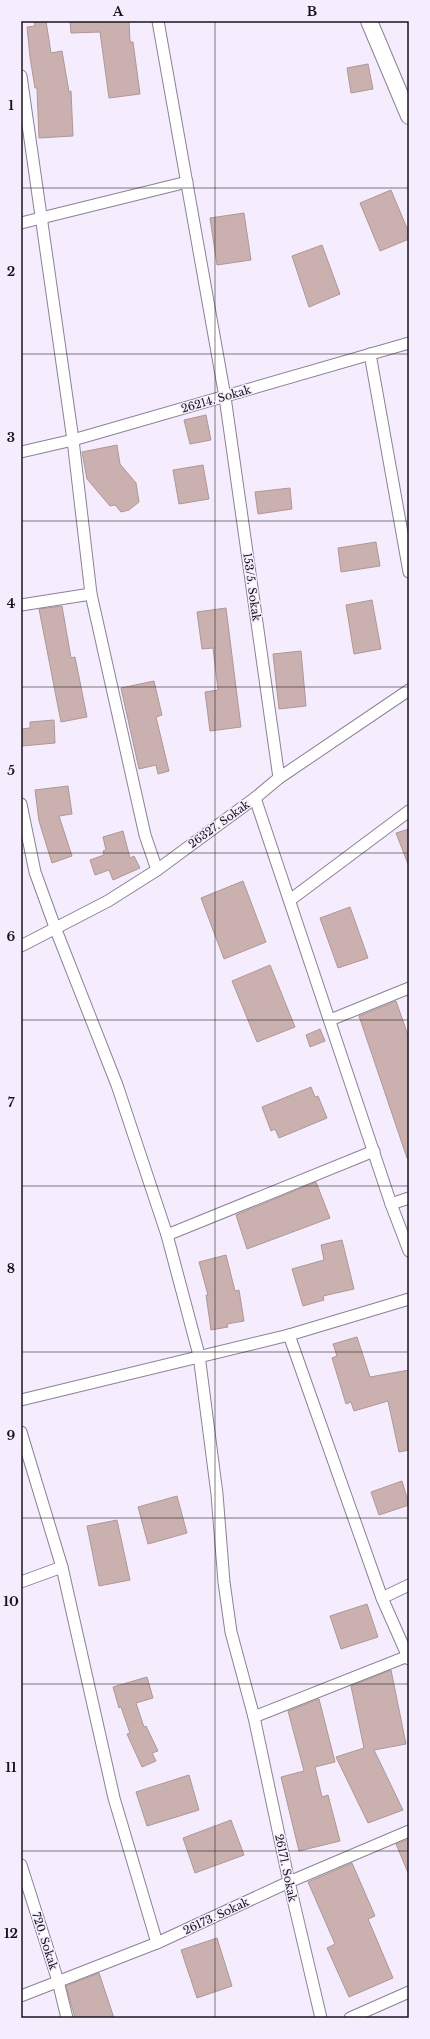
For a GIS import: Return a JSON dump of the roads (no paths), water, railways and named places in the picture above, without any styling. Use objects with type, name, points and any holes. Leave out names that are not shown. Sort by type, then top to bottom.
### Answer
[{"type":"main road","points":[[369,21],[407,107]]},
{"type":"street","name":"153/5. Sokak","points":[[158,21],[225,397],[279,778]]},
{"type":"street","points":[[21,76],[73,440],[91,594],[144,828],[157,870]]},
{"type":"street","points":[[21,223],[187,182]]},
{"type":"street","name":"26214. Sokak","points":[[21,452],[73,440],[409,343]]},
{"type":"street","points":[[370,354],[409,572]]},
{"type":"street","points":[[21,605],[91,594]]},
{"type":"street","name":"26327. Sokak","points":[[21,946],[56,930],[108,901],[157,870],[255,798],[279,778],[408,694]]},
{"type":"street","points":[[255,798],[391,1204],[409,1251]]},
{"type":"street","name":"26171. Sokak","points":[[21,804],[35,872],[56,930],[117,1085],[167,1235],[199,1355],[217,1494],[224,1582],[231,1632],[254,1718],[289,1882],[321,2018]]},
{"type":"street","points":[[290,900],[409,811]]},
{"type":"street","points":[[330,1020],[409,988]]},
{"type":"street","points":[[167,1235],[374,1151]]},
{"type":"street","points":[[391,1204],[409,1198]]},
{"type":"street","points":[[21,1400],[199,1355],[289,1335],[409,1299]]},
{"type":"street","points":[[254,1718],[408,1658],[382,1598],[289,1335]]},
{"type":"street","points":[[21,1432],[62,1567],[114,1798],[157,1943]]},
{"type":"street","points":[[21,1582],[62,1567]]},
{"type":"street","points":[[382,1598],[409,1585]]},
{"type":"street","name":"26173. Sokak","points":[[21,1996],[157,1943],[289,1882],[409,1831]]},
{"type":"street","name":"720. Sokak","points":[[21,1865],[58,1981],[67,2018]]},
{"type":"street","points":[[350,2018],[409,1992]]}]
